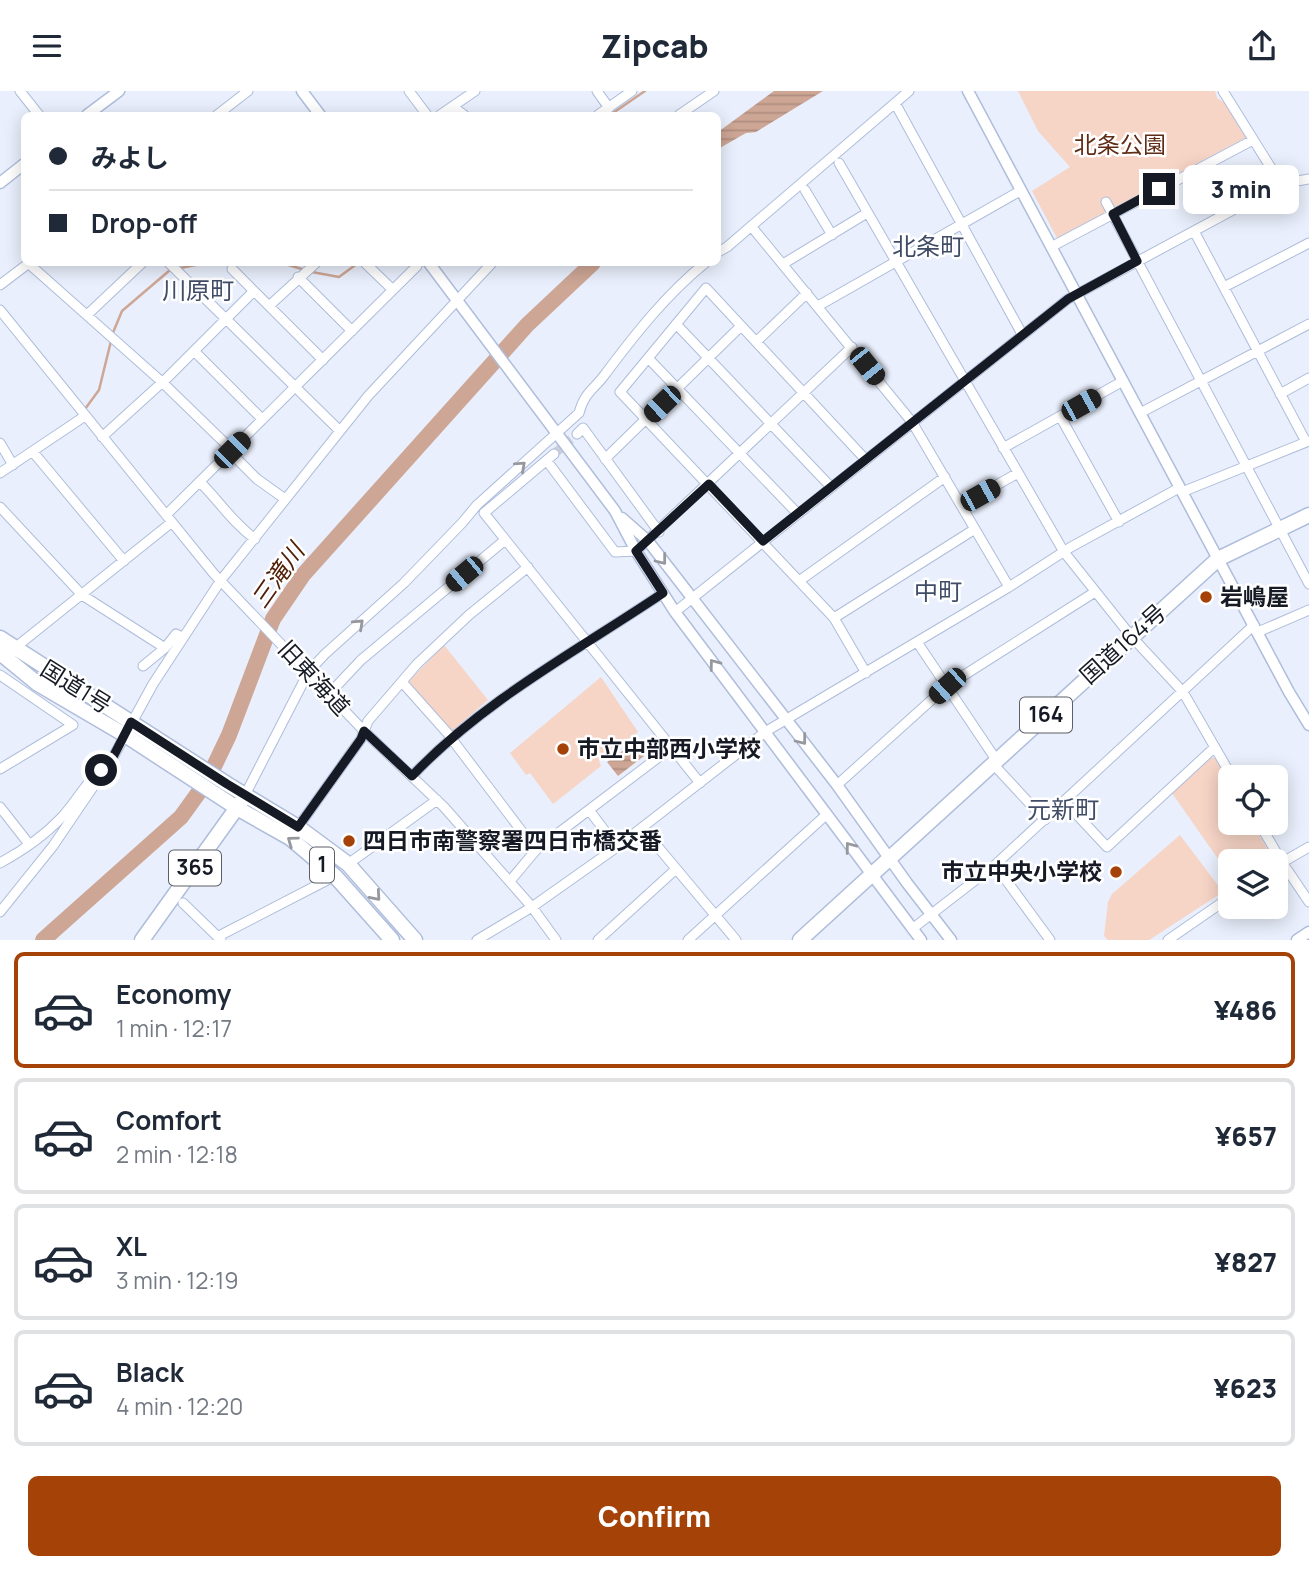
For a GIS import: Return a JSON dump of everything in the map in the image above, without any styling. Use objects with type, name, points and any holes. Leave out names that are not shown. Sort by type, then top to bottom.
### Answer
[{"type":"highway","name":"国道164号","points":[[808,937],[870,874],[1217,559],[1309,515]]},
{"type":"highway","name":"国道1号","points":[[0,638],[128,729],[241,802],[290,838],[335,876],[392,940]]},
{"type":"highway","name":"国道1号","points":[[0,653],[38,684],[128,729]]},
{"type":"highway","name":"国道1号","points":[[241,802],[298,827],[348,864],[415,940]]},
{"type":"highway","name":"365","points":[[142,940],[241,802]]},
{"type":"street","points":[[20,91],[37,112]]},
{"type":"street","points":[[94,112],[119,91]]},
{"type":"street","points":[[221,112],[248,91]]},
{"type":"street","points":[[302,91],[318,112]]},
{"type":"street","points":[[409,91],[425,112]]},
{"type":"street","points":[[445,112],[453,107],[462,95],[475,91]]},
{"type":"street","points":[[597,91],[609,108]]},
{"type":"street","points":[[603,112],[632,91]]},
{"type":"street","points":[[683,112],[714,91]]},
{"type":"street","points":[[721,250],[909,91]]},
{"type":"street","points":[[968,91],[1217,559],[1309,725]]},
{"type":"street","points":[[1221,91],[1281,184]]},
{"type":"street","points":[[895,103],[1022,334]]},
{"type":"street","points":[[453,107],[460,112]]},
{"type":"street","points":[[1051,247],[1253,140]]},
{"type":"street","points":[[839,163],[1064,552],[1131,636],[1183,692],[1225,765]]},
{"type":"street","points":[[0,183],[21,166]]},
{"type":"street","points":[[675,612],[1022,334],[1076,294],[1281,184],[1309,179]]},
{"type":"street","points":[[804,190],[832,235]]},
{"type":"street","points":[[818,306],[1020,191]]},
{"type":"street","points":[[1106,202],[1309,584]]},
{"type":"street","points":[[783,264],[867,213]]},
{"type":"street","points":[[751,226],[912,422],[1009,587]]},
{"type":"street","points":[[477,940],[532,907],[618,847],[765,732],[1064,552],[1180,490],[1247,468],[1307,442],[1194,231]]},
{"type":"street","points":[[1224,287],[1309,243]]},
{"type":"street","points":[[0,285],[24,266]]},
{"type":"street","points":[[31,266],[162,382],[257,479],[285,499]]},
{"type":"street","points":[[87,315],[139,266]]},
{"type":"street","points":[[172,266],[340,431]]},
{"type":"street","points":[[269,306],[311,266]]},
{"type":"street","points":[[368,266],[393,290]]},
{"type":"street","points":[[16,649],[124,561],[169,519],[200,482],[417,266]]},
{"type":"street","points":[[431,266],[615,511],[636,551],[675,612],[921,940]]},
{"type":"street","points":[[0,912],[53,846],[112,759],[182,637],[220,580],[368,396],[489,266]]},
{"type":"street","points":[[241,802],[306,668],[404,583],[553,429],[579,413],[583,398],[604,376],[650,315],[702,266]]},
{"type":"street","points":[[232,269],[323,360]]},
{"type":"street","points":[[300,276],[352,331]]},
{"type":"street","points":[[866,460],[706,288],[620,392],[834,618],[866,673]]},
{"type":"street","points":[[102,437],[254,291]]},
{"type":"street","points":[[756,342],[807,293]]},
{"type":"street","name":"旧東海道","points":[[0,310],[220,580],[364,731],[437,800],[510,881],[556,940]]},
{"type":"street","points":[[676,324],[831,487]]},
{"type":"street","points":[[1140,414],[1309,324]]},
{"type":"street","points":[[605,459],[741,327]]},
{"type":"street","points":[[700,783],[484,513],[550,458],[615,552],[636,551],[852,347]]},
{"type":"street","points":[[194,351],[262,419]]},
{"type":"street","points":[[648,358],[798,514]]},
{"type":"street","points":[[1280,394],[1309,378]]},
{"type":"street","points":[[1003,448],[1123,381]]},
{"type":"street","points":[[1060,416],[1119,522]]},
{"type":"street","points":[[0,473],[85,417]]},
{"type":"street","points":[[577,434],[583,428],[659,532]]},
{"type":"street","points":[[0,443],[13,465]]},
{"type":"street","points":[[33,452],[124,561]]},
{"type":"street","points":[[961,505],[1018,473]]},
{"type":"street","points":[[799,581],[945,477]]},
{"type":"street","points":[[200,482],[216,497],[231,520],[255,539]]},
{"type":"street","points":[[0,507],[82,595],[165,648]]},
{"type":"street","points":[[615,511],[648,541],[837,785],[888,858],[951,940]]},
{"type":"street","points":[[834,618],[975,529]]},
{"type":"street","points":[[329,694],[361,660],[505,540]]},
{"type":"street","points":[[298,827],[361,739],[368,721],[417,664],[469,615],[528,568]]},
{"type":"street","points":[[837,785],[947,686],[1095,591]]},
{"type":"street","points":[[412,776],[451,737],[494,703],[663,593]]},
{"type":"street","points":[[912,929],[995,865],[1183,692],[1256,629],[1309,610]]},
{"type":"street","points":[[143,666],[165,648],[176,633],[182,637]]},
{"type":"street","points":[[917,642],[995,762],[1045,820]]},
{"type":"street","points":[[0,675],[73,725],[0,769]]},
{"type":"street","points":[[402,682],[451,737],[536,850]]},
{"type":"street","points":[[510,881],[536,850],[672,747]]},
{"type":"street","points":[[1065,802],[1107,847],[1215,747]]},
{"type":"street","points":[[0,863],[29,844],[63,815],[89,780],[112,759]]},
{"type":"street","points":[[348,864],[437,800]]},
{"type":"street","points":[[0,807],[29,844]]},
{"type":"street","points":[[589,810],[618,847]]},
{"type":"street","points":[[688,940],[826,815]]},
{"type":"street","points":[[642,828],[736,940]]},
{"type":"street","points":[[1288,859],[1309,847]]},
{"type":"street","points":[[995,865],[1050,940]]},
{"type":"street","points":[[598,940],[676,869]]},
{"type":"street","points":[[1288,875],[1309,902]]},
{"type":"street","points":[[183,902],[220,938],[335,876]]},
{"type":"street","points":[[1168,940],[1218,905]]},
{"type":"street","points":[[1297,940],[1309,932]]},
{"type":"green space","name":"北条公園","points":[[1018,91],[1215,91],[1217,98],[1225,103],[1247,137],[1057,238],[1032,191],[1070,167],[1038,131]]},
{"type":"green space","points":[[444,645],[488,700],[451,732],[409,681]]},
{"type":"green space","points":[[601,677],[638,732],[599,761],[601,766],[553,804],[530,773],[526,775],[510,753]]},
{"type":"green space","points":[[1210,757],[1215,758],[1219,765],[1218,835],[1259,835],[1268,849],[1218,849],[1218,859],[1172,793]]},
{"type":"green space","points":[[1180,835],[1218,885],[1218,895],[1149,940],[1108,940],[1104,936],[1108,902],[1112,894]]},
{"type":"shaded area","points":[[774,91],[823,91],[756,132],[746,133],[721,147],[721,130]]},
{"type":"shaded area","points":[[634,743],[644,756],[618,776],[607,762]]},
{"type":"waterway","points":[[614,112],[645,91]]},
{"type":"waterway","points":[[112,335],[122,311],[170,270],[191,266]]},
{"type":"waterway","points":[[292,266],[305,270]]},
{"type":"waterway","points":[[312,272],[339,277],[354,266]]},
{"type":"waterway","name":"三滝川","points":[[43,940],[181,817],[207,781],[229,735],[273,619],[303,575],[527,325],[590,266]]},
{"type":"waterway","points":[[85,409],[99,390],[111,341]]},
{"type":"tunnel","points":[[554,454],[577,434]]},
{"type":"place","name":"岩嶋屋","points":[[1206,597]]},
{"type":"place","name":"市立中部西小学校","points":[[563,749]]},
{"type":"place","name":"四日市南警察署四日市橋交番","points":[[349,841]]},
{"type":"place","name":"市立中央小学校","points":[[1116,872]]},
{"type":"district","name":"北条町","points":[[928,247]]},
{"type":"district","name":"川原町","points":[[198,291]]},
{"type":"district","name":"中町","points":[[938,592]]},
{"type":"district","name":"元新町","points":[[1063,810]]},
{"type":"route","points":[[101,770],[112,759],[131,722],[298,827],[364,731],[412,776],[452,737],[494,703],[663,593],[636,551],[709,484],[763,541],[1068,299],[1137,261],[1113,214],[1159,189]]}]
